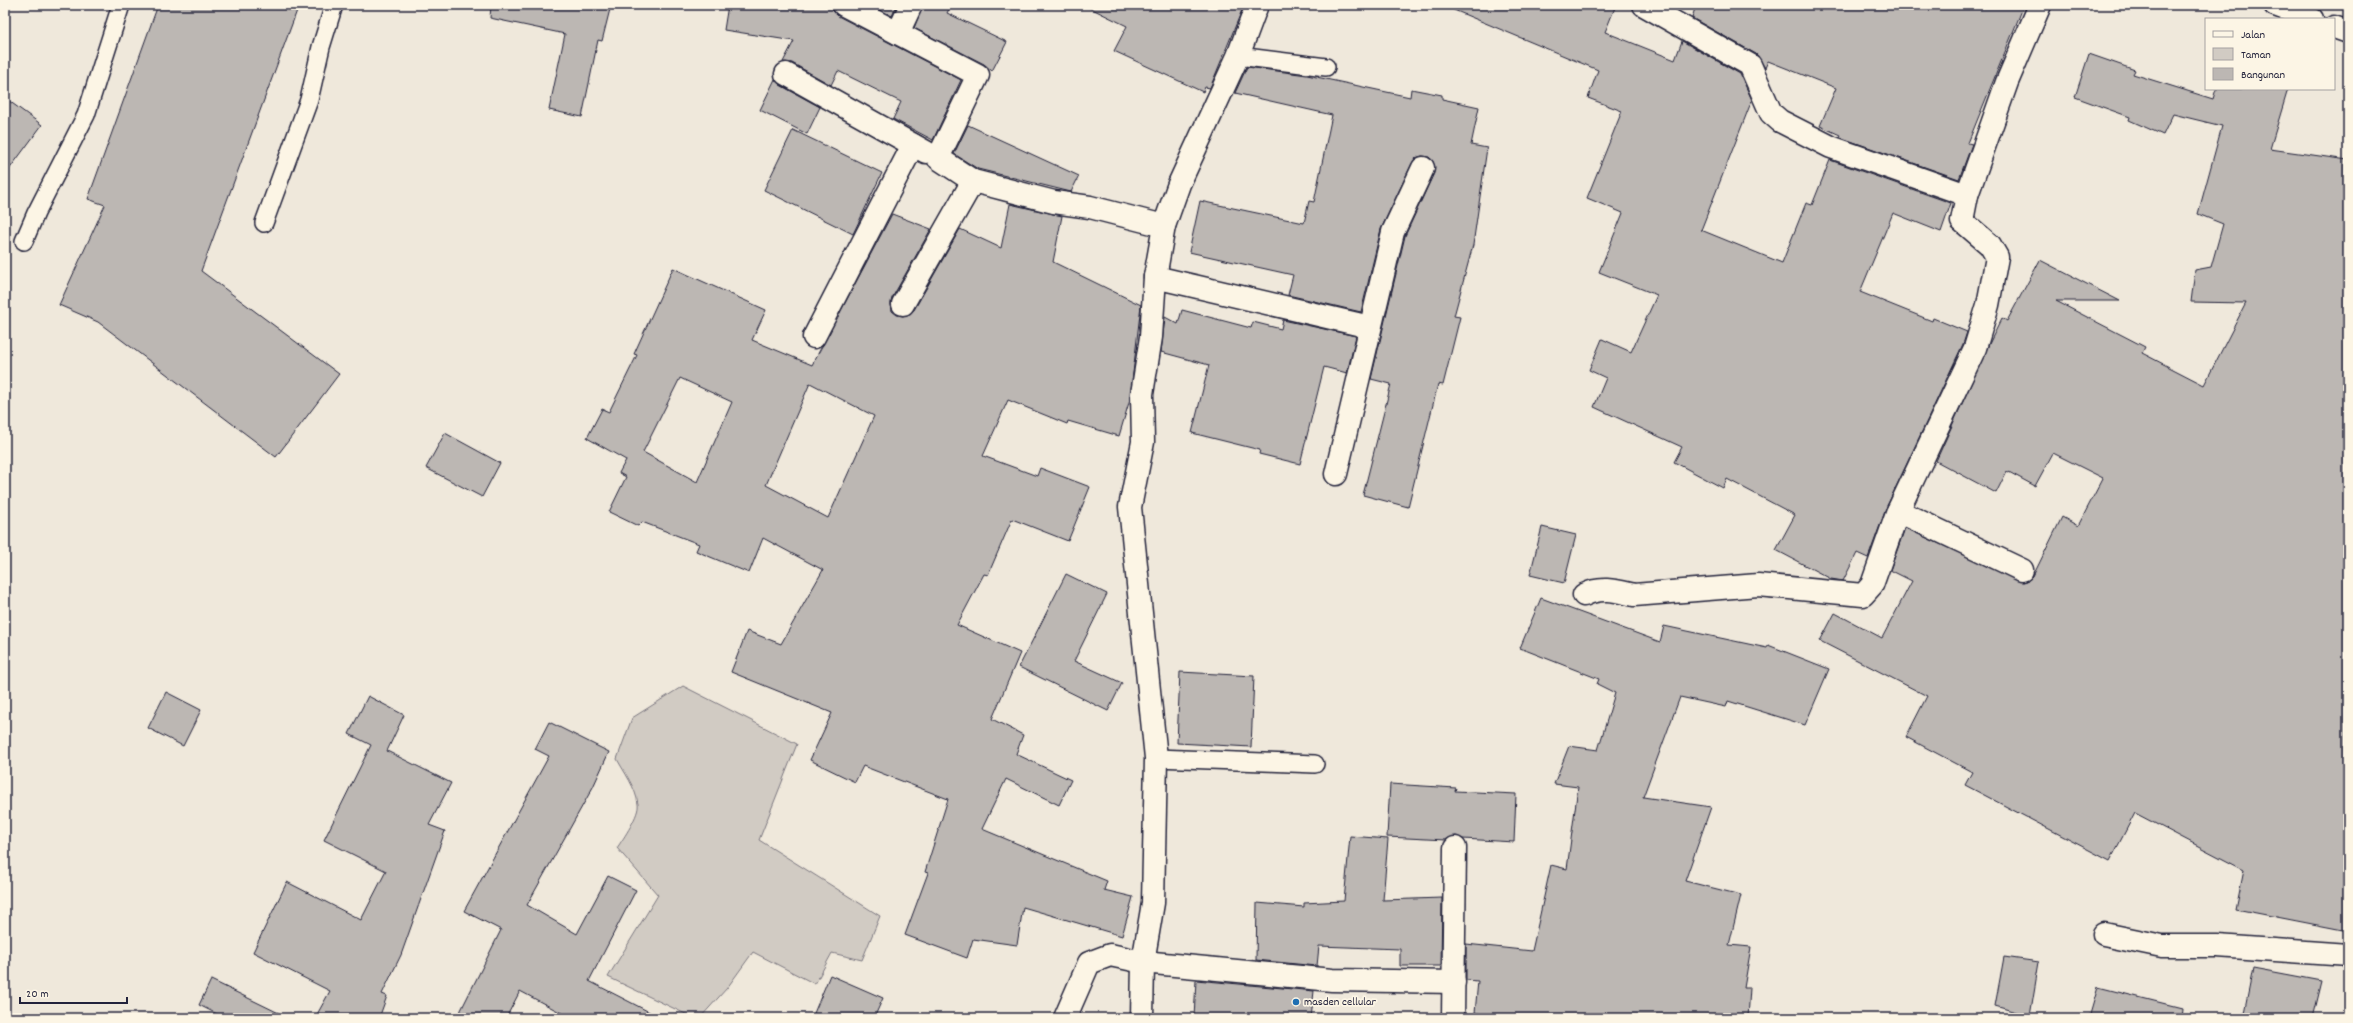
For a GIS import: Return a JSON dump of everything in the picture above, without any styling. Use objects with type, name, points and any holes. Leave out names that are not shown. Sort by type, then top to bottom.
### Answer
[{"type":"street","points":[[844,5],[978,75],[938,158]]},
{"type":"street","points":[[898,33],[911,5]]},
{"type":"street","points":[[1142,1018],[1143,962],[1153,903],[1156,758],[1130,507],[1143,442],[1142,394],[1151,337],[1155,277],[1164,226],[1178,184],[1238,56],[1257,5]]},
{"type":"street","points":[[1644,5],[1750,65],[1771,113],[1780,121],[1831,147],[1967,195]]},
{"type":"street","points":[[1584,595],[1594,590],[1615,590],[1634,595],[1758,585],[1863,595],[1872,585],[1898,511],[1940,418],[1975,348],[1988,305],[1997,257],[1990,244],[1962,221],[1967,195],[2007,82],[2040,5]]},
{"type":"street","points":[[2275,5],[2309,18]]},
{"type":"street","points":[[2335,27],[2348,32]]},
{"type":"street","points":[[786,74],[938,158],[973,181],[1054,202],[1090,207],[1164,226]]},
{"type":"street","points":[[814,337],[913,145]]},
{"type":"street","points":[[1336,474],[1393,232],[1423,168]]},
{"type":"street","points":[[903,304],[973,181]]},
{"type":"street","points":[[1155,277],[1370,327]]},
{"type":"street","points":[[1898,511],[2022,570]]},
{"type":"street","points":[[1453,1018],[1455,848]]},
{"type":"street","points":[[2104,934],[2162,946],[2217,946],[2348,955]]},
{"type":"street","points":[[1065,1018],[1089,963],[1110,955],[1143,962],[1332,980],[1454,982]]},
{"type":"lane","points":[[24,241],[36,213],[86,115],[121,5]]},
{"type":"lane","points":[[264,223],[309,100],[320,47],[334,5]]},
{"type":"lane","points":[[1238,56],[1326,67]]},
{"type":"lane","points":[[1156,758],[1316,764]]},
{"type":"green space","points":[[683,686],[797,744],[759,840],[880,916],[862,960],[832,953],[815,984],[753,952],[727,988],[700,1018],[694,1018],[608,977],[658,895],[617,848],[634,820],[638,804],[632,786],[617,759],[632,718]]},
{"type":"building","points":[[158,5],[299,5],[201,271],[339,374],[276,457],[98,322],[59,305],[105,205],[88,199]]},
{"type":"building","points":[[491,5],[611,5],[602,41],[598,40],[582,117],[549,110],[565,34],[490,18]]},
{"type":"building","points":[[728,5],[832,5],[833,11],[838,16],[961,80],[933,140],[893,119],[901,102],[838,71],[831,85],[792,63],[783,62],[794,41],[724,30]]},
{"type":"building","points":[[871,5],[897,5],[892,16]]},
{"type":"building","points":[[923,5],[951,5],[947,13],[1007,42],[992,71],[984,64],[914,28]]},
{"type":"building","points":[[1084,5],[1244,5],[1210,88],[1205,87],[1203,92],[1114,51],[1127,26]]},
{"type":"building","points":[[1442,5],[1616,5],[1605,32],[1675,60],[1682,41],[1740,74],[1752,100],[1701,230],[1782,263],[1806,203],[1812,205],[1830,160],[1951,203],[1941,232],[1893,213],[1860,292],[1932,321],[1933,318],[1967,332],[1963,344],[1887,506],[1868,558],[1857,553],[1843,581],[1831,579],[1776,550],[1795,515],[1727,479],[1723,488],[1674,462],[1682,447],[1594,407],[1606,378],[1589,370],[1602,339],[1631,352],[1657,295],[1599,272],[1623,213],[1587,198],[1622,111],[1588,98],[1598,70]]},
{"type":"building","points":[[1696,5],[2024,5],[1968,143],[1972,144],[1959,179],[1839,137],[1840,135],[1820,126],[1836,88],[1768,61],[1765,68],[1756,54],[1692,18]]},
{"type":"building","points":[[2089,54],[2135,70],[2133,74],[2213,99],[2216,90],[2288,90],[2270,149],[2348,160],[2348,931],[2236,909],[2244,870],[2135,813],[2110,861],[1965,785],[1972,772],[1906,737],[1927,696],[1820,641],[1835,613],[1882,638],[1912,581],[1890,570],[1905,528],[2023,582],[2029,580],[2033,576],[2062,517],[2078,526],[2103,478],[2053,453],[2035,486],[2007,471],[1996,493],[1936,461],[2002,318],[2007,321],[2040,260],[2120,301],[2056,301],[2145,347],[2142,353],[2204,385],[2246,303],[2191,302],[2195,270],[2211,267],[2223,224],[2198,214],[2222,126],[2173,114],[2163,135],[2129,120],[2130,117],[2075,97]]},
{"type":"building","points":[[1247,67],[1307,75],[1410,97],[1411,89],[1442,95],[1442,99],[1479,107],[1471,145],[1487,148],[1473,245],[1454,316],[1460,317],[1443,385],[1438,384],[1408,507],[1363,495],[1391,384],[1371,379],[1405,236],[1434,173],[1433,161],[1429,157],[1422,156],[1416,158],[1412,163],[1381,229],[1361,312],[1288,295],[1293,275],[1189,252],[1200,201],[1304,223],[1309,201],[1314,202],[1332,115],[1235,93]]},
{"type":"building","points":[[775,79],[780,85],[820,107],[807,134],[760,110]]},
{"type":"building","points":[[5,98],[42,125],[5,175]]},
{"type":"building","points":[[968,125],[1079,176],[1071,192],[978,169],[954,154]]},
{"type":"building","points":[[793,130],[882,173],[853,234],[764,190]]},
{"type":"building","points":[[1010,204],[1062,216],[1053,262],[1141,305],[1130,399],[1119,436],[1068,421],[1067,424],[1008,400],[983,456],[1037,476],[1040,468],[1090,487],[1068,541],[1012,519],[988,575],[984,574],[957,625],[1020,653],[992,719],[1023,735],[1016,754],[1071,780],[1059,805],[1006,779],[982,829],[1107,881],[1104,890],[1133,897],[1122,936],[1023,907],[1017,945],[973,939],[967,958],[905,935],[928,873],[925,872],[948,799],[863,766],[855,782],[810,760],[832,713],[731,672],[747,631],[781,644],[823,570],[763,538],[749,573],[696,551],[699,544],[642,522],[638,526],[609,512],[626,477],[619,473],[626,460],[587,438],[602,409],[609,412],[637,355],[634,354],[673,268],[766,310],[752,340],[812,365],[892,214],[931,229],[892,298],[892,311],[897,315],[903,316],[914,310],[960,229],[1001,248]],"holes":[[[680,378],[732,402],[697,482],[643,452]],[[810,383],[874,416],[828,518],[766,485]]]},
{"type":"building","points":[[1182,310],[1251,328],[1253,322],[1281,329],[1283,320],[1356,336],[1347,373],[1324,367],[1300,464],[1259,454],[1260,450],[1192,433],[1209,365],[1161,352],[1165,317],[1178,324]]},
{"type":"building","points":[[445,433],[500,463],[482,497],[426,468]]},
{"type":"building","points":[[1542,527],[1576,535],[1564,583],[1530,575]]},
{"type":"building","points":[[1066,574],[1107,594],[1074,661],[1122,683],[1108,711],[1019,667]]},
{"type":"building","points":[[1541,598],[1660,642],[1664,626],[1767,648],[1768,645],[1829,669],[1805,725],[1728,701],[1726,707],[1680,697],[1643,797],[1711,807],[1685,881],[1741,895],[1729,945],[1751,947],[1744,988],[1750,988],[1748,1018],[1525,1018],[1475,1013],[1478,981],[1466,980],[1466,944],[1532,951],[1551,865],[1567,869],[1578,787],[1554,784],[1569,746],[1598,750],[1615,693],[1597,684],[1599,679],[1520,648]]},
{"type":"building","points":[[1180,672],[1254,676],[1251,747],[1177,743]]},
{"type":"building","points":[[166,692],[201,710],[183,746],[148,728]]},
{"type":"building","points":[[368,696],[404,715],[387,751],[451,783],[429,825],[445,831],[401,955],[382,994],[387,996],[379,1018],[315,1018],[330,991],[253,952],[287,882],[361,920],[386,871],[324,840],[371,745],[349,734]]},
{"type":"building","points":[[549,722],[609,752],[593,787],[527,905],[577,934],[608,876],[636,890],[589,981],[661,1018],[571,1018],[520,991],[506,1018],[457,1018],[501,930],[464,911],[549,756],[535,749]]},
{"type":"building","points":[[1390,784],[1456,788],[1455,791],[1516,794],[1514,842],[1463,839],[1456,836],[1446,840],[1387,837]]},
{"type":"building","points":[[1350,836],[1388,839],[1383,900],[1442,898],[1441,966],[1400,966],[1400,949],[1319,946],[1317,966],[1256,960],[1257,903],[1304,907],[1304,903],[1344,901]]},
{"type":"building","points":[[2004,957],[2039,962],[2030,1016],[1995,1006]]},
{"type":"building","points":[[2253,968],[2322,981],[2313,1018],[2243,1018]]},
{"type":"building","points":[[830,975],[883,998],[874,1018],[812,1018]]},
{"type":"building","points":[[211,980],[289,1018],[225,1018],[199,1005]]},
{"type":"building","points":[[1196,980],[1314,991],[1311,1018],[1194,1018]]},
{"type":"building","points":[[2098,987],[2182,1008],[2181,1018],[2089,1018]]},
{"type":"place","name":"masden cellular","points":[[1296,1002]]}]
